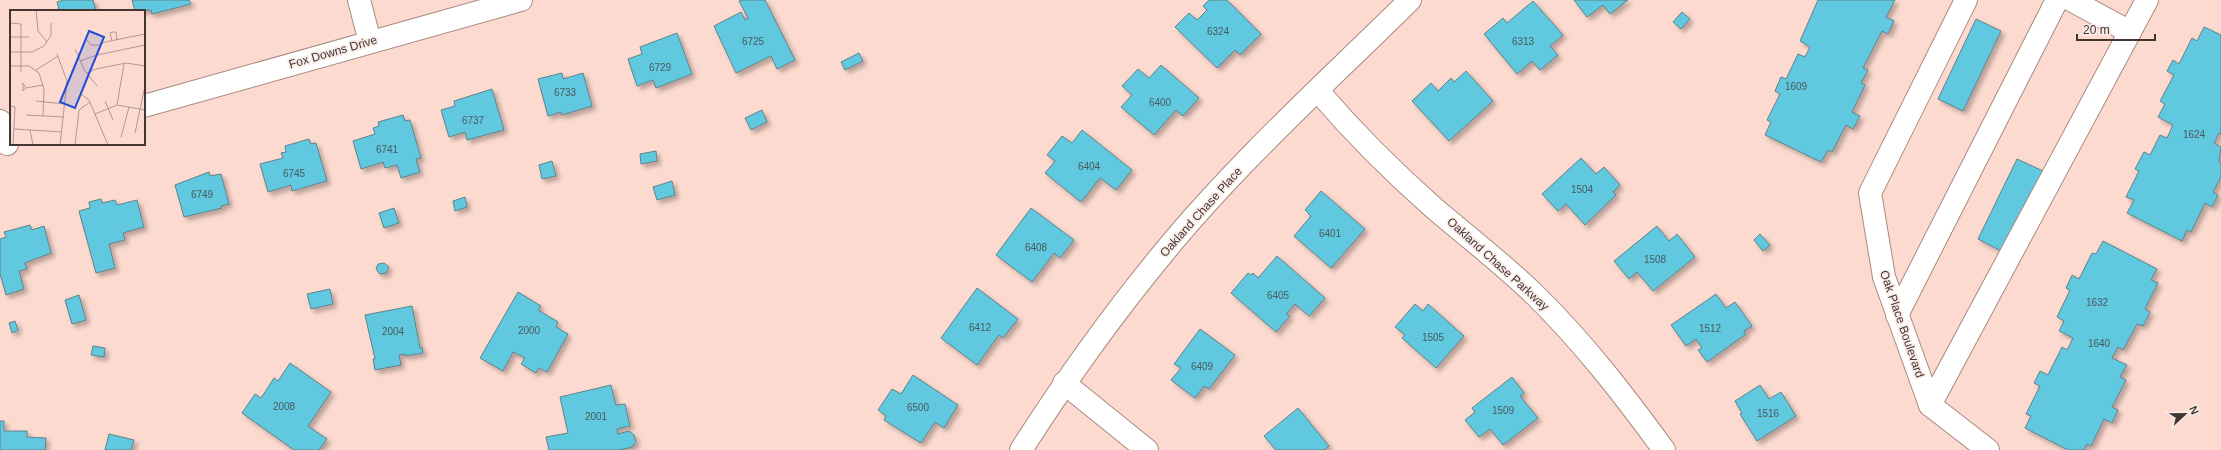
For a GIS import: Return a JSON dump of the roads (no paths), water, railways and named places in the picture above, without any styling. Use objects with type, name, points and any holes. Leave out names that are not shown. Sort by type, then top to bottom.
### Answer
[{"type":"street","points":[[359,0],[370,42]]},
{"type":"street","name":"Fox Downs Drive","points":[[145,106],[521,0]]},
{"type":"street","name":"Oakland Chase Place","points":[[1021,450],[1064,384],[1111,318],[1165,250],[1223,186],[1410,0]]},
{"type":"street","name":"Oak Place Boulevard","points":[[1930,405],[1884,277],[1870,193],[1966,0]]},
{"type":"street","points":[[1897,315],[2057,0]]},
{"type":"street","points":[[2071,0],[2130,32]]},
{"type":"street","points":[[1988,450],[1930,405],[2147,0]]},
{"type":"street","name":"Oakland Chase Parkway","points":[[1318,91],[1353,132],[1434,207],[1533,293],[1578,339],[1627,400],[1664,450]]},
{"type":"street","points":[[0,121],[6,145]]},
{"type":"street","points":[[1064,384],[1147,450]]}]
